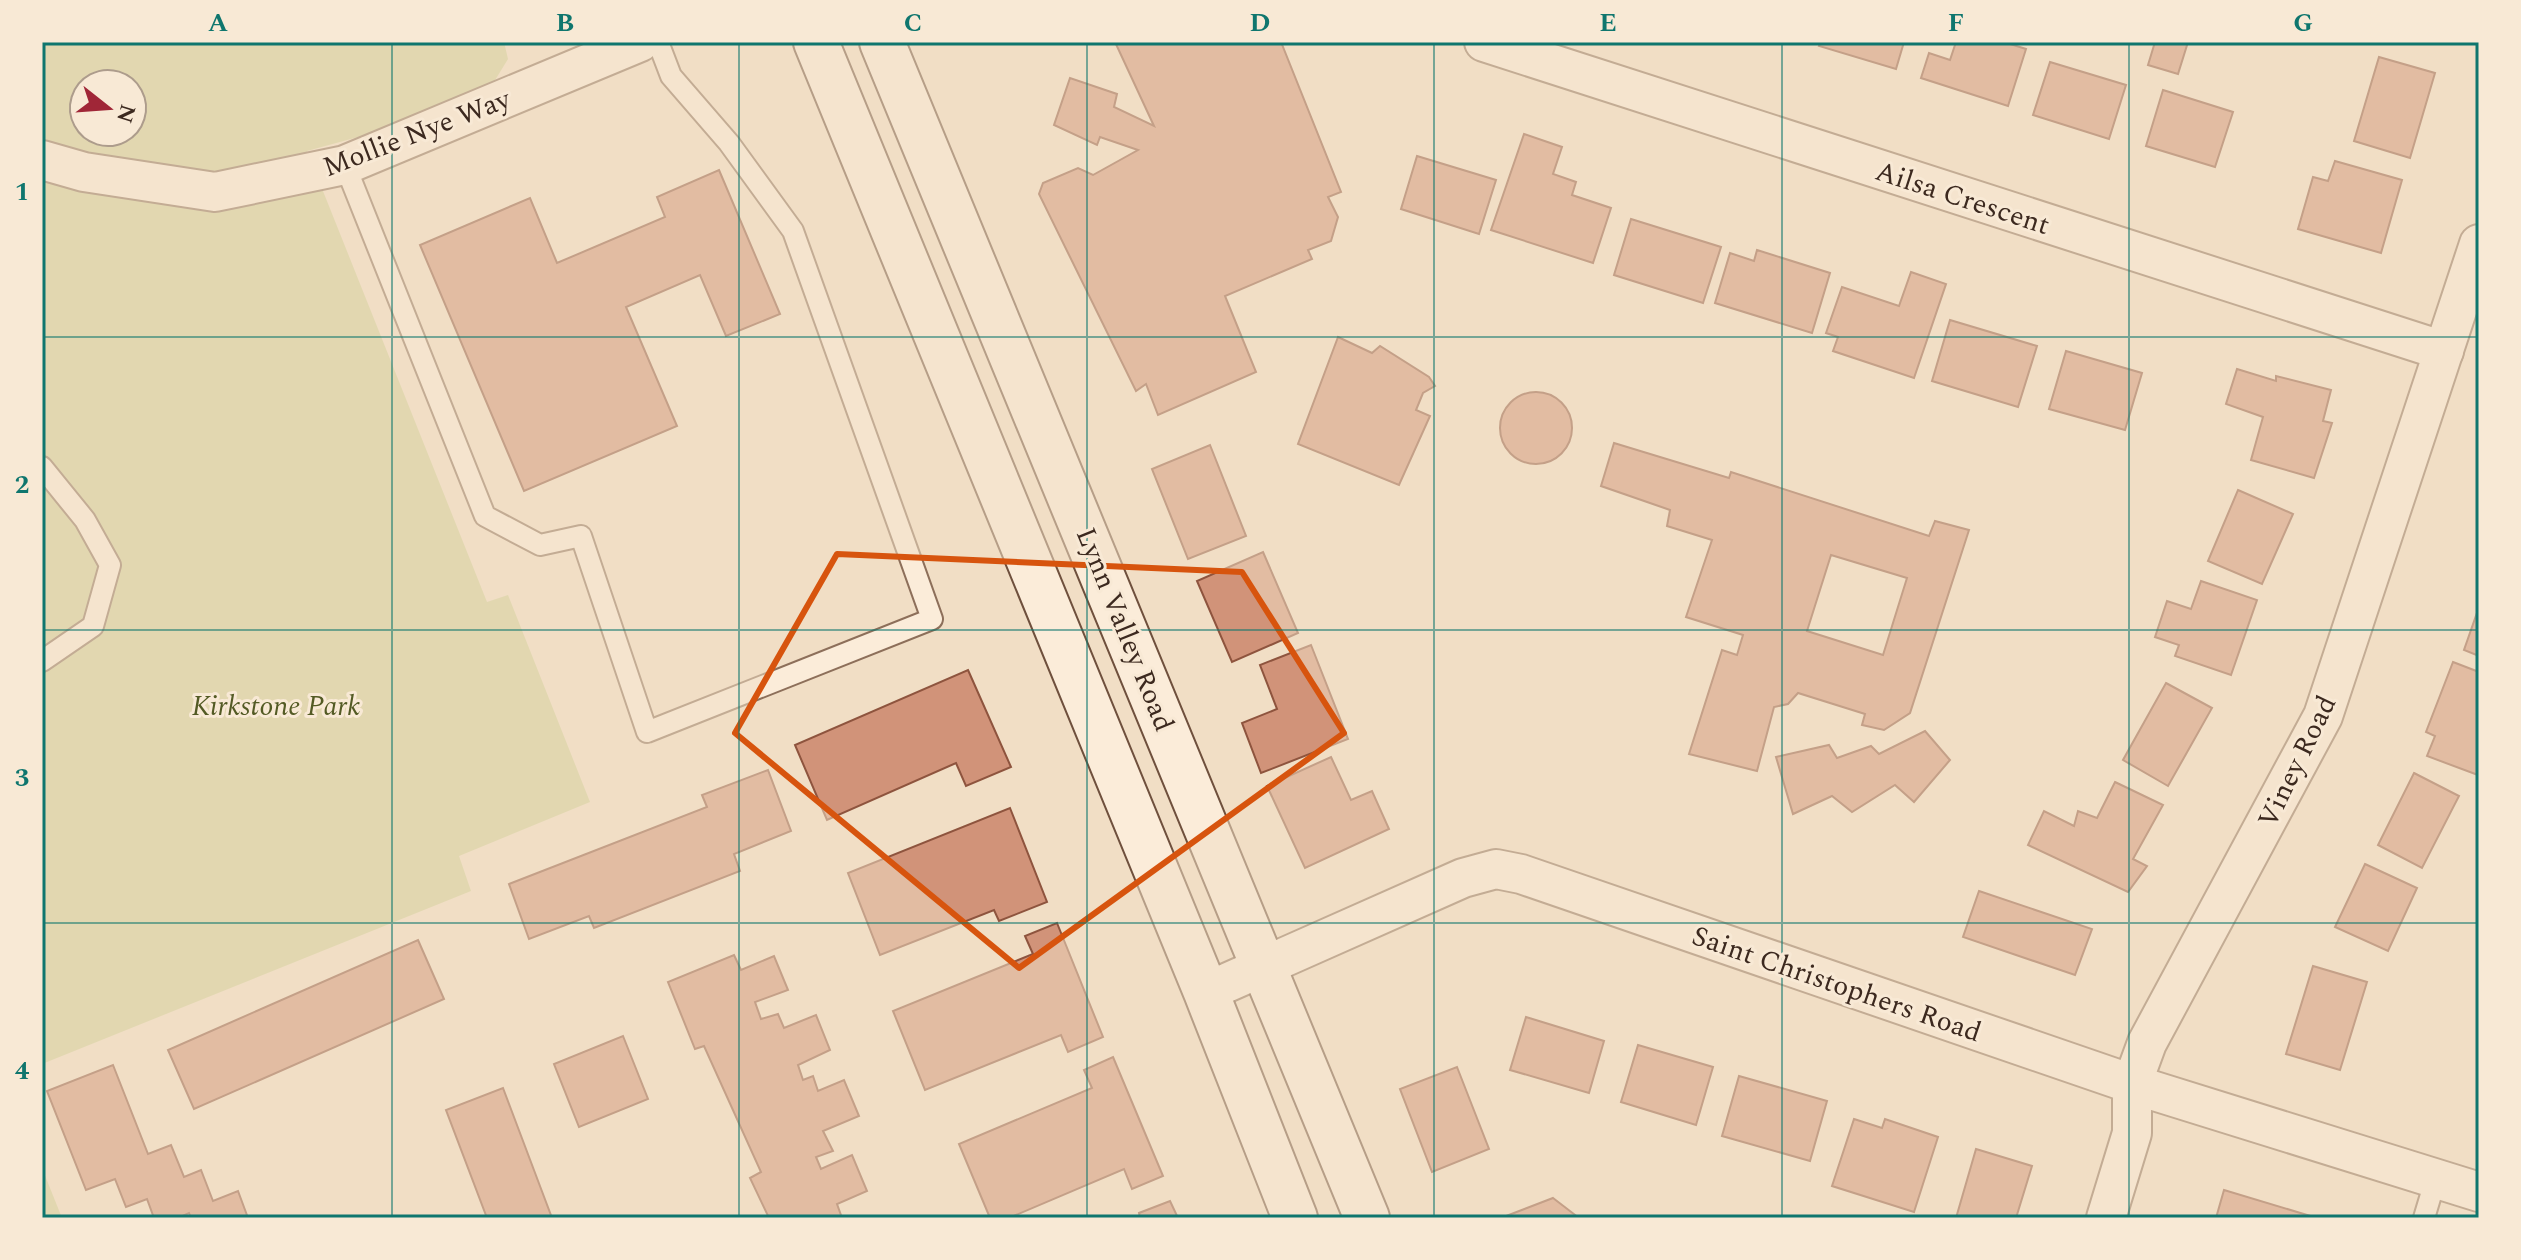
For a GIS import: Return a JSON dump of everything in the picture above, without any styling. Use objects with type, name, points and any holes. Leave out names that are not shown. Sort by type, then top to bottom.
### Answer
[{"type":"main road","points":[[816,42],[1206,992],[1295,1218]]},
{"type":"main road","name":"Lynn Valley Road","points":[[882,42],[1367,1218]]},
{"type":"street","name":"Mollie Nye Way","points":[[42,160],[84,172],[215,192],[345,165],[640,42]]},
{"type":"street","name":"Ailsa Crescent","points":[[1484,42],[2444,351]]},
{"type":"street","name":"Viney Road","points":[[2106,1218],[2132,1133],[2132,1084],[2147,1043],[2323,716],[2479,244]]},
{"type":"street","name":"Saint Christophers Road","points":[[1206,992],[1463,878],[1496,869],[1521,874],[2132,1084],[2479,1192]]},
{"type":"lane","points":[[345,165],[485,516],[540,545],[581,536],[647,732],[932,619],[793,231],[729,143],[671,76],[658,42]]},
{"type":"lane","points":[[42,467],[85,520],[110,565],[93,626],[42,661]]},
{"type":"lane","points":[[2424,1218],[2436,1178]]},
{"type":"highlighted area","points":[[837,554],[1242,572],[1344,733],[1019,968],[735,733]]},
{"type":"green space","name":"Kirkstone Park","points":[[42,42],[504,42],[508,59],[489,90],[420,120],[307,151],[487,602],[508,595],[590,802],[459,856],[471,891],[42,1064]]},
{"type":"green space","points":[[42,1168],[62,1218],[42,1218]]},
{"type":"building","points":[[1115,42],[1281,42],[1341,192],[1328,197],[1338,217],[1331,241],[1308,250],[1312,259],[1225,296],[1256,372],[1158,415],[1146,384],[1136,391],[1039,194],[1043,183],[1078,168],[1093,175],[1138,150],[1100,137],[1097,145],[1054,125],[1070,78],[1117,94],[1114,107],[1154,126]]},
{"type":"building","points":[[1821,42],[1904,42],[1896,69],[1819,46]]},
{"type":"building","points":[[1956,42],[2004,42],[2026,49],[2008,106],[1921,78],[1929,53],[1950,60]]},
{"type":"building","points":[[2155,42],[2188,42],[2178,74],[2148,65]]},
{"type":"building","points":[[2379,57],[2435,73],[2410,158],[2354,141]]},
{"type":"building","points":[[2050,62],[2126,85],[2109,139],[2033,115]]},
{"type":"building","points":[[2163,90],[2233,112],[2215,167],[2146,146]]},
{"type":"building","points":[[1524,134],[1562,147],[1553,174],[1576,182],[1572,195],[1611,208],[1593,263],[1491,230]]},
{"type":"building","points":[[1417,156],[1496,180],[1479,234],[1401,209]]},
{"type":"building","points":[[2335,161],[2402,180],[2381,253],[2298,229],[2313,177],[2328,181]]},
{"type":"building","points":[[719,170],[780,314],[726,336],[700,275],[626,307],[677,426],[524,491],[420,245],[530,198],[557,263],[665,217],[657,197]]},
{"type":"building","points":[[1631,219],[1721,247],[1703,303],[1614,275]]},
{"type":"building","points":[[1757,250],[1830,273],[1812,333],[1715,303],[1730,253],[1754,261]]},
{"type":"building","points":[[1911,272],[1946,284],[1914,378],[1833,351],[1838,337],[1826,333],[1842,287],[1899,306]]},
{"type":"building","points":[[1950,320],[2037,346],[2018,407],[1932,381]]},
{"type":"building","points":[[1338,337],[1372,353],[1380,346],[1429,377],[1435,386],[1423,393],[1416,410],[1430,416],[1399,485],[1298,444]]},
{"type":"building","points":[[2066,351],[2142,373],[2125,430],[2049,409]]},
{"type":"building","points":[[2237,369],[2276,381],[2276,376],[2331,390],[2323,421],[2332,423],[2314,478],[2251,460],[2263,417],[2226,404]]},
{"type":"building","points":[[1536,392],[1556,398],[1566,408],[1572,428],[1566,448],[1556,458],[1536,464],[1516,458],[1506,448],[1500,428],[1506,408],[1516,398]]},
{"type":"building","points":[[1614,443],[1729,478],[1731,472],[1929,536],[1935,521],[1969,530],[1910,713],[1884,730],[1862,725],[1865,714],[1798,693],[1788,704],[1774,707],[1757,771],[1689,754],[1722,650],[1737,655],[1743,635],[1686,617],[1712,540],[1667,526],[1670,510],[1601,486]],"holes":[[[1831,555],[1907,578],[1883,655],[1807,631]]]},
{"type":"building","points":[[1210,445],[1246,536],[1188,559],[1152,469]]},
{"type":"building","points":[[2238,490],[2293,514],[2262,584],[2208,561]]},
{"type":"building","points":[[1263,552],[1298,633],[1232,662],[1197,581]]},
{"type":"building","points":[[2201,581],[2257,600],[2231,675],[2175,656],[2179,645],[2155,637],[2167,601],[2191,609]]},
{"type":"building","points":[[2479,607],[2479,656],[2464,650]]},
{"type":"building","points":[[1311,645],[1348,739],[1261,773],[1242,723],[1277,709],[1260,665]]},
{"type":"building","points":[[2453,662],[2479,672],[2478,775],[2427,756],[2435,736],[2426,732]]},
{"type":"building","points":[[968,670],[1011,767],[966,786],[956,763],[827,820],[795,745]]},
{"type":"building","points":[[2166,683],[2212,708],[2168,786],[2123,760]]},
{"type":"building","points":[[1925,731],[1950,760],[1914,802],[1895,785],[1852,812],[1832,796],[1793,814],[1776,757],[1829,745],[1837,758],[1871,746],[1879,754]]},
{"type":"building","points":[[1331,757],[1351,800],[1372,791],[1389,829],[1305,868],[1267,786]]},
{"type":"building","points":[[768,770],[791,831],[734,854],[740,871],[594,928],[589,916],[529,939],[509,884],[707,807],[702,795]]},
{"type":"building","points":[[2414,773],[2459,796],[2422,868],[2378,845]]},
{"type":"building","points":[[2115,782],[2163,805],[2133,859],[2147,866],[2128,892],[2028,845],[2044,811],[2074,826],[2078,811],[2097,818]]},
{"type":"building","points":[[1010,808],[1047,902],[999,921],[994,910],[880,955],[848,873]]},
{"type":"building","points":[[2365,864],[2417,888],[2388,951],[2335,927]]},
{"type":"building","points":[[1979,891],[2092,929],[2075,975],[1963,937]]},
{"type":"building","points":[[1057,923],[1103,1037],[1068,1052],[1061,1035],[925,1090],[893,1011],[1033,954],[1025,936]]},
{"type":"building","points":[[418,940],[444,999],[194,1109],[168,1050]]},
{"type":"building","points":[[734,955],[741,970],[774,956],[788,990],[755,1002],[761,1019],[778,1014],[784,1028],[816,1015],[830,1050],[798,1065],[803,1080],[813,1076],[818,1091],[844,1080],[859,1116],[823,1131],[833,1151],[816,1157],[821,1169],[852,1155],[867,1191],[837,1204],[842,1218],[769,1218],[750,1178],[761,1172],[704,1046],[695,1049],[668,982]]},
{"type":"building","points":[[2313,966],[2367,982],[2340,1070],[2286,1054]]},
{"type":"building","points":[[1526,1017],[1604,1041],[1589,1093],[1510,1070]]},
{"type":"building","points":[[623,1036],[648,1099],[579,1127],[554,1064]]},
{"type":"building","points":[[1638,1045],[1713,1067],[1696,1125],[1621,1102]]},
{"type":"building","points":[[1113,1057],[1163,1176],[1132,1189],[1124,1169],[1009,1218],[990,1218],[959,1144],[1092,1088],[1084,1070]]},
{"type":"building","points":[[113,1065],[148,1154],[171,1145],[184,1177],[201,1170],[213,1201],[238,1191],[248,1218],[191,1218],[189,1213],[178,1218],[154,1218],[147,1199],[126,1207],[115,1179],[86,1190],[47,1091]]},
{"type":"building","points":[[1457,1067],[1489,1149],[1432,1172],[1400,1089]]},
{"type":"building","points":[[1739,1076],[1827,1101],[1810,1161],[1722,1136]]},
{"type":"building","points":[[503,1088],[552,1218],[487,1218],[446,1110]]},
{"type":"building","points":[[1854,1119],[1882,1128],[1885,1119],[1938,1137],[1914,1212],[1832,1186]]},
{"type":"building","points":[[1976,1149],[2032,1166],[2016,1218],[1956,1218]]},
{"type":"building","points":[[2224,1190],[2317,1218],[2216,1218]]},
{"type":"building","points":[[1553,1198],[1579,1218],[1501,1218]]},
{"type":"building","points":[[1170,1201],[1178,1218],[1140,1218],[1139,1213]]}]
